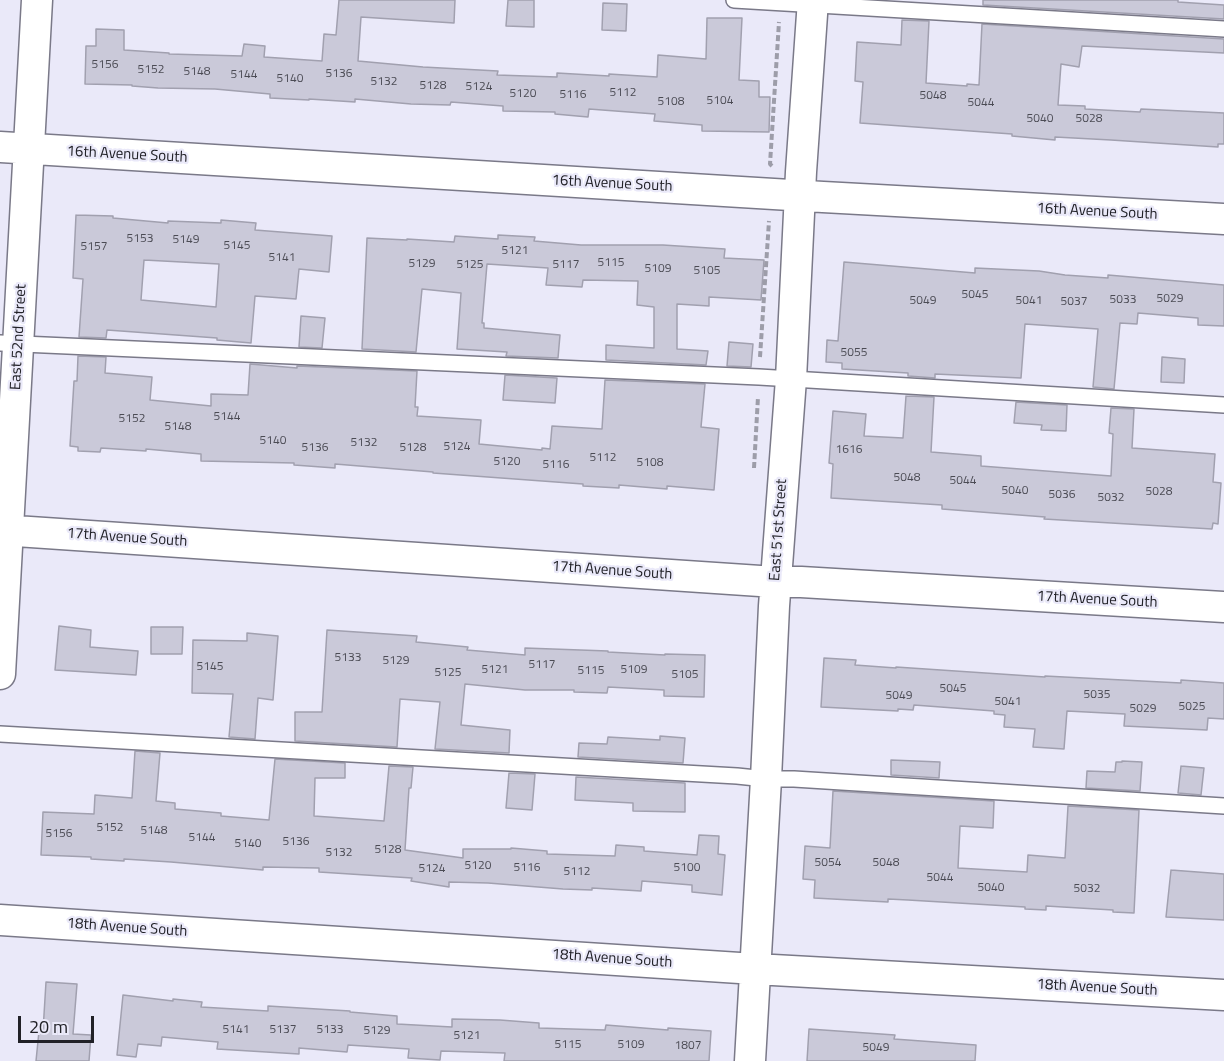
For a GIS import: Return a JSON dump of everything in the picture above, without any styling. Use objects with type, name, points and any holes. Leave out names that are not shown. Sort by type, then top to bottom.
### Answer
[{"type":"street","name":"East 52nd Street","points":[[0,674],[14,148],[37,0]]},
{"type":"street","name":"East 51st Street","points":[[750,1061],[775,582],[791,379],[813,2]]},
{"type":"street","name":"16th Avenue South","points":[[14,148],[1224,219]]},
{"type":"street","name":"17th Avenue South","points":[[4,531],[775,582],[1224,607]]},
{"type":"street","name":"18th Avenue South","points":[[0,920],[755,969],[1224,995]]},
{"type":"lane","points":[[734,0],[813,2],[1224,29]]},
{"type":"lane","points":[[9,344],[791,379],[1224,405]]},
{"type":"lane","points":[[0,734],[1224,806]]},
{"type":"path","points":[[778,171],[770,164],[780,2]]},
{"type":"building","points":[[339,0],[455,0],[454,23],[361,17],[358,61],[498,71],[497,75],[557,77],[557,73],[657,77],[658,55],[706,59],[707,18],[742,18],[739,80],[759,81],[759,97],[770,97],[769,132],[702,131],[702,125],[654,121],[655,114],[589,109],[588,117],[555,114],[555,112],[503,111],[503,106],[451,102],[450,105],[355,99],[355,102],[309,100],[270,98],[270,94],[215,89],[85,84],[86,46],[96,46],[96,29],[124,30],[124,50],[242,56],[244,44],[265,46],[264,57],[322,61],[324,34],[336,35]]},
{"type":"building","points":[[508,0],[534,0],[534,27],[506,26]]},
{"type":"building","points":[[983,0],[1178,0],[1178,2],[1224,5],[1224,19],[983,5]]},
{"type":"building","points":[[603,3],[627,4],[626,31],[602,30]]},
{"type":"building","points":[[902,20],[929,21],[926,83],[967,86],[967,84],[979,85],[982,24],[1224,39],[1224,53],[1082,46],[1079,67],[1061,64],[1058,105],[1140,112],[1141,109],[1224,113],[1224,144],[1218,144],[1218,147],[1055,137],[1055,140],[1012,136],[1012,134],[860,123],[863,82],[855,81],[857,42],[901,45]]},
{"type":"building","points":[[76,215],[113,216],[113,218],[168,223],[168,221],[221,223],[221,220],[256,223],[255,230],[332,236],[329,272],[299,269],[296,299],[255,296],[251,343],[217,340],[217,338],[107,330],[106,338],[79,337],[83,279],[73,278]],"holes":[[[144,260],[219,264],[216,307],[141,300]]]},
{"type":"building","points":[[498,235],[535,237],[534,241],[581,245],[663,245],[725,249],[724,258],[764,260],[761,300],[709,297],[709,306],[677,304],[677,349],[708,351],[706,365],[606,360],[606,345],[654,348],[654,307],[637,305],[638,281],[583,280],[582,287],[546,285],[548,268],[487,264],[482,323],[484,323],[484,328],[560,335],[558,358],[506,356],[507,352],[457,349],[461,293],[422,289],[416,352],[362,349],[367,238],[454,242],[455,236],[498,239]]},
{"type":"building","points":[[844,262],[975,273],[975,268],[1039,271],[1065,275],[1108,278],[1108,275],[1224,285],[1224,326],[1198,325],[1198,318],[1138,313],[1137,324],[1120,323],[1114,389],[1093,387],[1098,329],[1025,324],[1021,378],[935,374],[935,378],[908,376],[908,373],[842,369],[842,363],[826,362],[827,340],[838,341]]},
{"type":"building","points":[[301,316],[325,318],[322,348],[299,347]]},
{"type":"building","points":[[729,342],[753,344],[751,367],[727,366]]},
{"type":"building","points":[[78,356],[106,357],[105,373],[152,377],[150,400],[211,406],[211,394],[248,395],[250,364],[297,368],[297,366],[417,371],[415,407],[418,407],[417,416],[481,420],[479,444],[542,450],[542,448],[550,449],[552,426],[602,429],[605,380],[705,384],[701,427],[719,429],[714,490],[667,486],[667,489],[619,485],[619,488],[583,486],[583,484],[335,464],[335,468],[294,465],[294,463],[201,461],[201,454],[146,449],[146,451],[101,448],[100,452],[78,451],[78,447],[70,446]]},
{"type":"building","points":[[1162,357],[1185,359],[1184,383],[1161,382]]},
{"type":"building","points":[[505,375],[557,378],[555,403],[503,400]]},
{"type":"building","points":[[906,396],[934,397],[931,452],[981,456],[981,466],[1111,476],[1113,434],[1109,433],[1111,408],[1134,409],[1132,448],[1215,454],[1213,482],[1221,483],[1218,524],[1213,523],[1212,529],[1044,519],[1045,517],[942,509],[942,505],[831,498],[833,464],[829,463],[833,411],[866,414],[864,436],[903,438]]},
{"type":"building","points":[[1016,402],[1067,405],[1066,431],[1041,430],[1042,425],[1014,423]]},
{"type":"building","points":[[59,626],[91,630],[90,647],[138,651],[136,675],[55,670]]},
{"type":"building","points":[[151,627],[183,627],[182,654],[151,654]]},
{"type":"building","points":[[327,630],[417,636],[416,642],[468,647],[467,650],[525,655],[525,648],[705,655],[704,697],[664,696],[664,690],[608,687],[607,693],[525,690],[465,684],[461,725],[510,730],[509,753],[435,749],[440,702],[400,699],[397,747],[295,741],[295,712],[322,712]]},
{"type":"building","points":[[247,633],[278,636],[273,700],[258,698],[255,739],[229,737],[233,694],[192,693],[193,640],[247,641]]},
{"type":"building","points":[[824,658],[856,660],[855,665],[896,668],[1045,677],[1224,683],[1224,719],[1208,718],[1207,730],[1124,726],[1125,714],[1067,711],[1064,749],[1033,747],[1035,729],[1004,727],[1005,715],[994,714],[994,711],[914,705],[913,710],[898,709],[898,711],[821,707]]},
{"type":"building","points":[[660,736],[685,738],[683,763],[578,757],[579,743],[607,744],[608,737],[660,740]]},
{"type":"building","points":[[135,751],[160,753],[156,801],[175,803],[175,809],[269,820],[275,759],[345,763],[345,778],[315,778],[314,816],[384,821],[389,766],[413,767],[411,788],[409,788],[405,850],[463,858],[463,849],[511,848],[547,851],[547,854],[615,856],[616,845],[644,847],[644,851],[697,855],[699,835],[719,836],[718,854],[725,855],[722,895],[692,892],[692,885],[642,881],[641,891],[449,882],[449,887],[411,881],[412,878],[319,872],[319,868],[263,867],[263,870],[41,855],[43,812],[94,814],[95,795],[132,798]]},
{"type":"building","points":[[891,760],[940,762],[939,778],[891,775]]},
{"type":"building","points":[[1116,762],[1142,762],[1140,791],[1086,788],[1087,771],[1115,772]]},
{"type":"building","points":[[1181,766],[1204,768],[1201,795],[1178,793]]},
{"type":"building","points":[[509,773],[535,774],[532,810],[506,808]]},
{"type":"building","points":[[576,777],[685,783],[685,812],[633,811],[633,803],[575,800]]},
{"type":"building","points":[[833,791],[994,801],[993,828],[960,826],[958,868],[1027,872],[1028,855],[1065,858],[1068,806],[1139,810],[1134,913],[1046,906],[1046,910],[908,900],[888,899],[888,902],[814,898],[815,880],[803,879],[805,846],[830,848]]},
{"type":"building","points":[[1171,870],[1224,874],[1224,920],[1166,917]]},
{"type":"building","points":[[46,982],[77,984],[73,1034],[91,1035],[89,1061],[36,1061],[39,1031],[43,1031]]},
{"type":"building","points":[[123,995],[202,1002],[201,1007],[268,1011],[268,1006],[350,1011],[397,1016],[397,1024],[452,1027],[452,1019],[500,1020],[539,1023],[539,1028],[605,1030],[606,1025],[711,1031],[709,1061],[504,1061],[505,1053],[441,1051],[440,1060],[408,1058],[409,1049],[348,1045],[347,1052],[299,1048],[299,1054],[217,1049],[218,1042],[162,1037],[161,1046],[138,1044],[136,1057],[117,1055]]},
{"type":"building","points":[[809,1029],[895,1035],[894,1039],[976,1045],[975,1061],[807,1061]]}]
